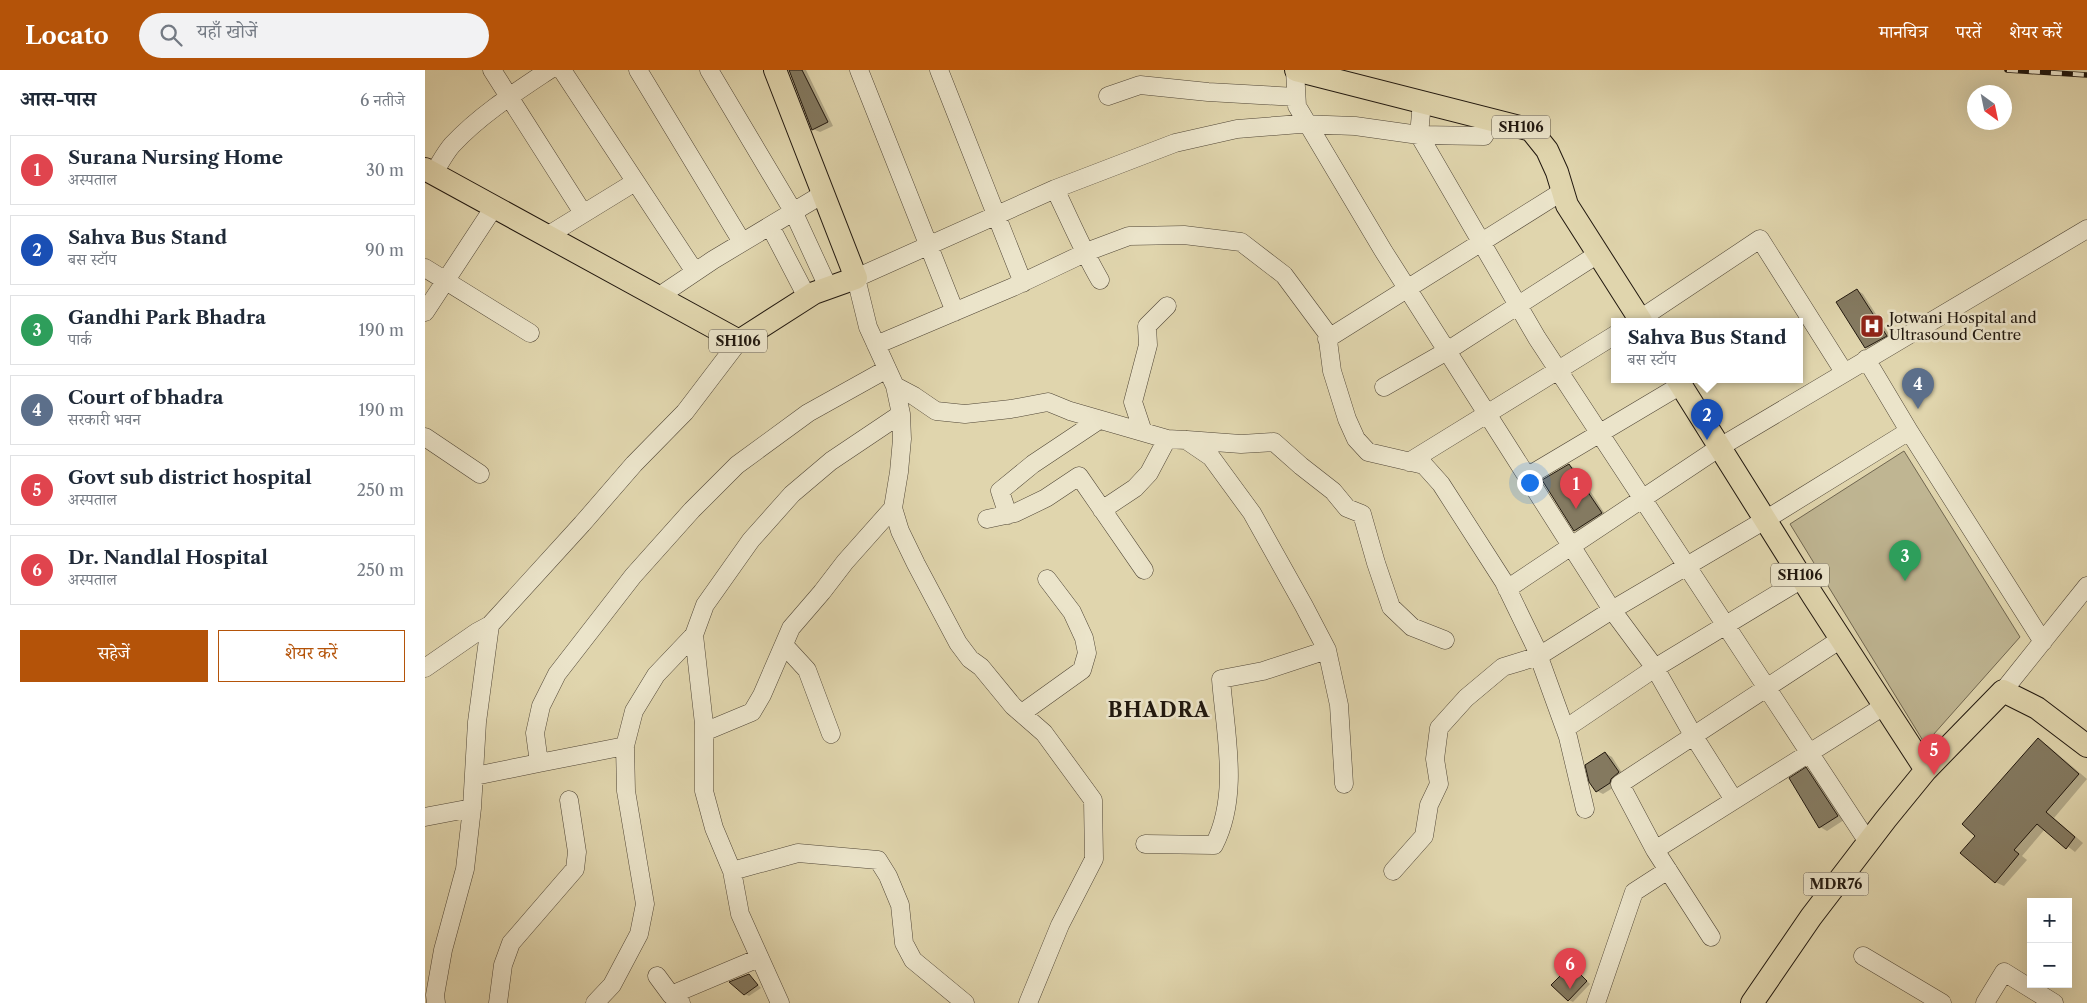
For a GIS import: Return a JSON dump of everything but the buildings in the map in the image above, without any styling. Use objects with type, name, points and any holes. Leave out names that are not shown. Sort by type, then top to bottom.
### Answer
[{"type":"main road","points":[[775,70],[856,278]]},
{"type":"main road","name":"SH106","points":[[1295,70],[1531,130],[1547,150],[1567,205],[1637,318]]},
{"type":"main road","name":"SH106","points":[[429,172],[739,341],[807,297],[828,287],[856,278]]},
{"type":"main road","name":"SH106","points":[[1680,383],[1765,520],[1926,770]]},
{"type":"main road","points":[[1926,770],[2003,690],[2037,708],[2087,746]]},
{"type":"main road","name":"MDR76","points":[[1752,1003],[1811,917],[1926,770]]},
{"type":"street","points":[[492,70],[583,213]]},
{"type":"street","points":[[429,172],[451,146],[509,97],[549,70]]},
{"type":"street","points":[[562,70],[695,272]]},
{"type":"street","points":[[638,70],[742,242]]},
{"type":"street","points":[[709,70],[793,211],[828,287]]},
{"type":"street","points":[[859,70],[955,312]]},
{"type":"street","points":[[939,70],[1023,283]]},
{"type":"street","points":[[1295,70],[1297,106],[1308,125],[1408,289],[1612,610],[1655,668],[1693,735],[1734,800]]},
{"type":"street","points":[[1108,96],[1140,85],[1297,98]]},
{"type":"street","points":[[1422,102],[1419,135],[1519,306],[1558,370],[1869,842]]},
{"type":"street","points":[[1028,1003],[1061,925],[1094,859],[1095,827],[1093,800],[1044,733],[1013,706],[958,643],[915,564],[900,532],[893,508],[902,439],[901,414],[895,386],[868,327],[856,278],[1055,189],[1175,143],[1237,130],[1300,124],[1355,126],[1419,135],[1484,136],[1493,120]]},
{"type":"street","points":[[547,236],[635,182]]},
{"type":"street","points":[[1055,189],[1078,234],[1084,253],[1100,280]]},
{"type":"street","points":[[1327,340],[1563,191]]},
{"type":"street","points":[[658,297],[742,242],[823,194]]},
{"type":"street","points":[[425,312],[494,207]]},
{"type":"street","points":[[770,226],[807,297]]},
{"type":"street","points":[[1507,589],[1720,447],[2087,229]]},
{"type":"street","points":[[876,345],[1023,283],[1084,253],[1129,236],[1184,235],[1241,242],[1284,275],[1327,333],[1332,371],[1347,419],[1356,439],[1369,452],[1424,464],[1441,484],[1507,589],[1539,656],[1565,729],[1585,809]]},
{"type":"street","points":[[1643,318],[1760,239],[1844,372]]},
{"type":"street","points":[[1384,387],[1447,351],[1598,254]]},
{"type":"street","points":[[425,268],[530,333]]},
{"type":"street","points":[[1143,432],[1133,402],[1148,345],[1147,326],[1167,306]]},
{"type":"street","points":[[1409,462],[1611,337]]},
{"type":"street","points":[[425,668],[490,625],[634,464],[685,412],[739,341]]},
{"type":"street","points":[[1866,360],[2043,642]]},
{"type":"street","points":[[539,763],[535,733],[541,706],[557,674],[640,569],[692,510],[737,465],[808,413],[887,368]]},
{"type":"street","points":[[1527,476],[1677,383]]},
{"type":"street","points":[[895,386],[936,411],[965,414],[1011,409],[1048,402],[1070,411],[1167,439],[1241,444],[1274,442],[1333,491],[1347,508],[1362,514],[1391,607],[1413,627],[1445,640]]},
{"type":"street","points":[[595,1003],[612,985],[639,934],[645,904],[627,791],[625,746],[634,710],[656,675],[694,635],[705,606],[751,540],[793,494],[831,461],[901,414]]},
{"type":"street","points":[[1008,515],[1000,491],[1033,464],[1099,420]]},
{"type":"street","points":[[1393,870],[1424,836],[1429,805],[1439,784],[1435,758],[1439,728],[1466,698],[1503,667],[1539,656],[1909,431]]},
{"type":"street","points":[[425,437],[480,474]]},
{"type":"street","points":[[1102,510],[1135,488],[1149,474],[1167,439]]},
{"type":"street","points":[[1186,440],[1211,457],[1252,513],[1327,650],[1339,705],[1344,784]]},
{"type":"street","points":[[987,519],[1015,514],[1046,498],[1079,476],[1144,570]]},
{"type":"street","points":[[704,732],[752,712],[762,695],[791,628],[845,562],[893,508]]},
{"type":"street","points":[[1022,713],[1082,670],[1087,654],[1084,638],[1072,612],[1047,579]]},
{"type":"street","points":[[1565,729],[1655,668],[1803,579]]},
{"type":"street","points":[[2003,690],[2087,586]]},
{"type":"street","points":[[436,1003],[432,972],[443,950],[465,869],[475,776],[477,722],[490,625]]},
{"type":"street","points":[[694,635],[704,732],[704,791],[714,828],[732,871],[739,914],[780,1003]]},
{"type":"street","points":[[1711,937],[1655,850],[1620,784],[1841,639]]},
{"type":"street","points":[[784,645],[807,670],[831,734]]},
{"type":"street","points":[[1145,844],[1214,845],[1221,833],[1230,785],[1221,679],[1263,670],[1327,650]]},
{"type":"street","points":[[1655,850],[1884,706]]},
{"type":"street","points":[[475,776],[625,746]]},
{"type":"street","points":[[498,1003],[503,965],[511,943],[575,869],[577,852],[569,800]]},
{"type":"street","points":[[425,817],[472,808]]},
{"type":"street","points":[[732,871],[798,853],[878,860],[888,876],[900,905],[904,942],[913,960],[965,1003]]},
{"type":"street","points":[[1596,1003],[1634,892],[1668,870]]},
{"type":"street","points":[[1863,956],[1942,1003]]},
{"type":"street","points":[[657,976],[676,999],[759,958]]},
{"type":"street","points":[[1985,1003],[2004,972],[2054,1003]]},
{"type":"shaded area","points":[[1904,451],[2020,637],[1925,744],[1790,524]]},
{"type":"railway","points":[[2007,70],[2087,75]]},
{"type":"place","name":"Jotwani Hospital and Ultrasound Centre","points":[[1872,326]]},
{"type":"place","name":"Court of bhadra","points":[[1918,409]]},
{"type":"place","name":"Sahva Bus Stand","points":[[1707,440]]},
{"type":"place","name":"Surana Nursing Home","points":[[1576,509]]},
{"type":"place","name":"Gandhi Park Bhadra","points":[[1905,581]]},
{"type":"place","name":"Govt sub district hospital","points":[[1934,775]]},
{"type":"place","name":"Dr. Nandlal Hospital","points":[[1570,989]]},
{"type":"district","name":"BHADRA","points":[[1159,710]]}]
